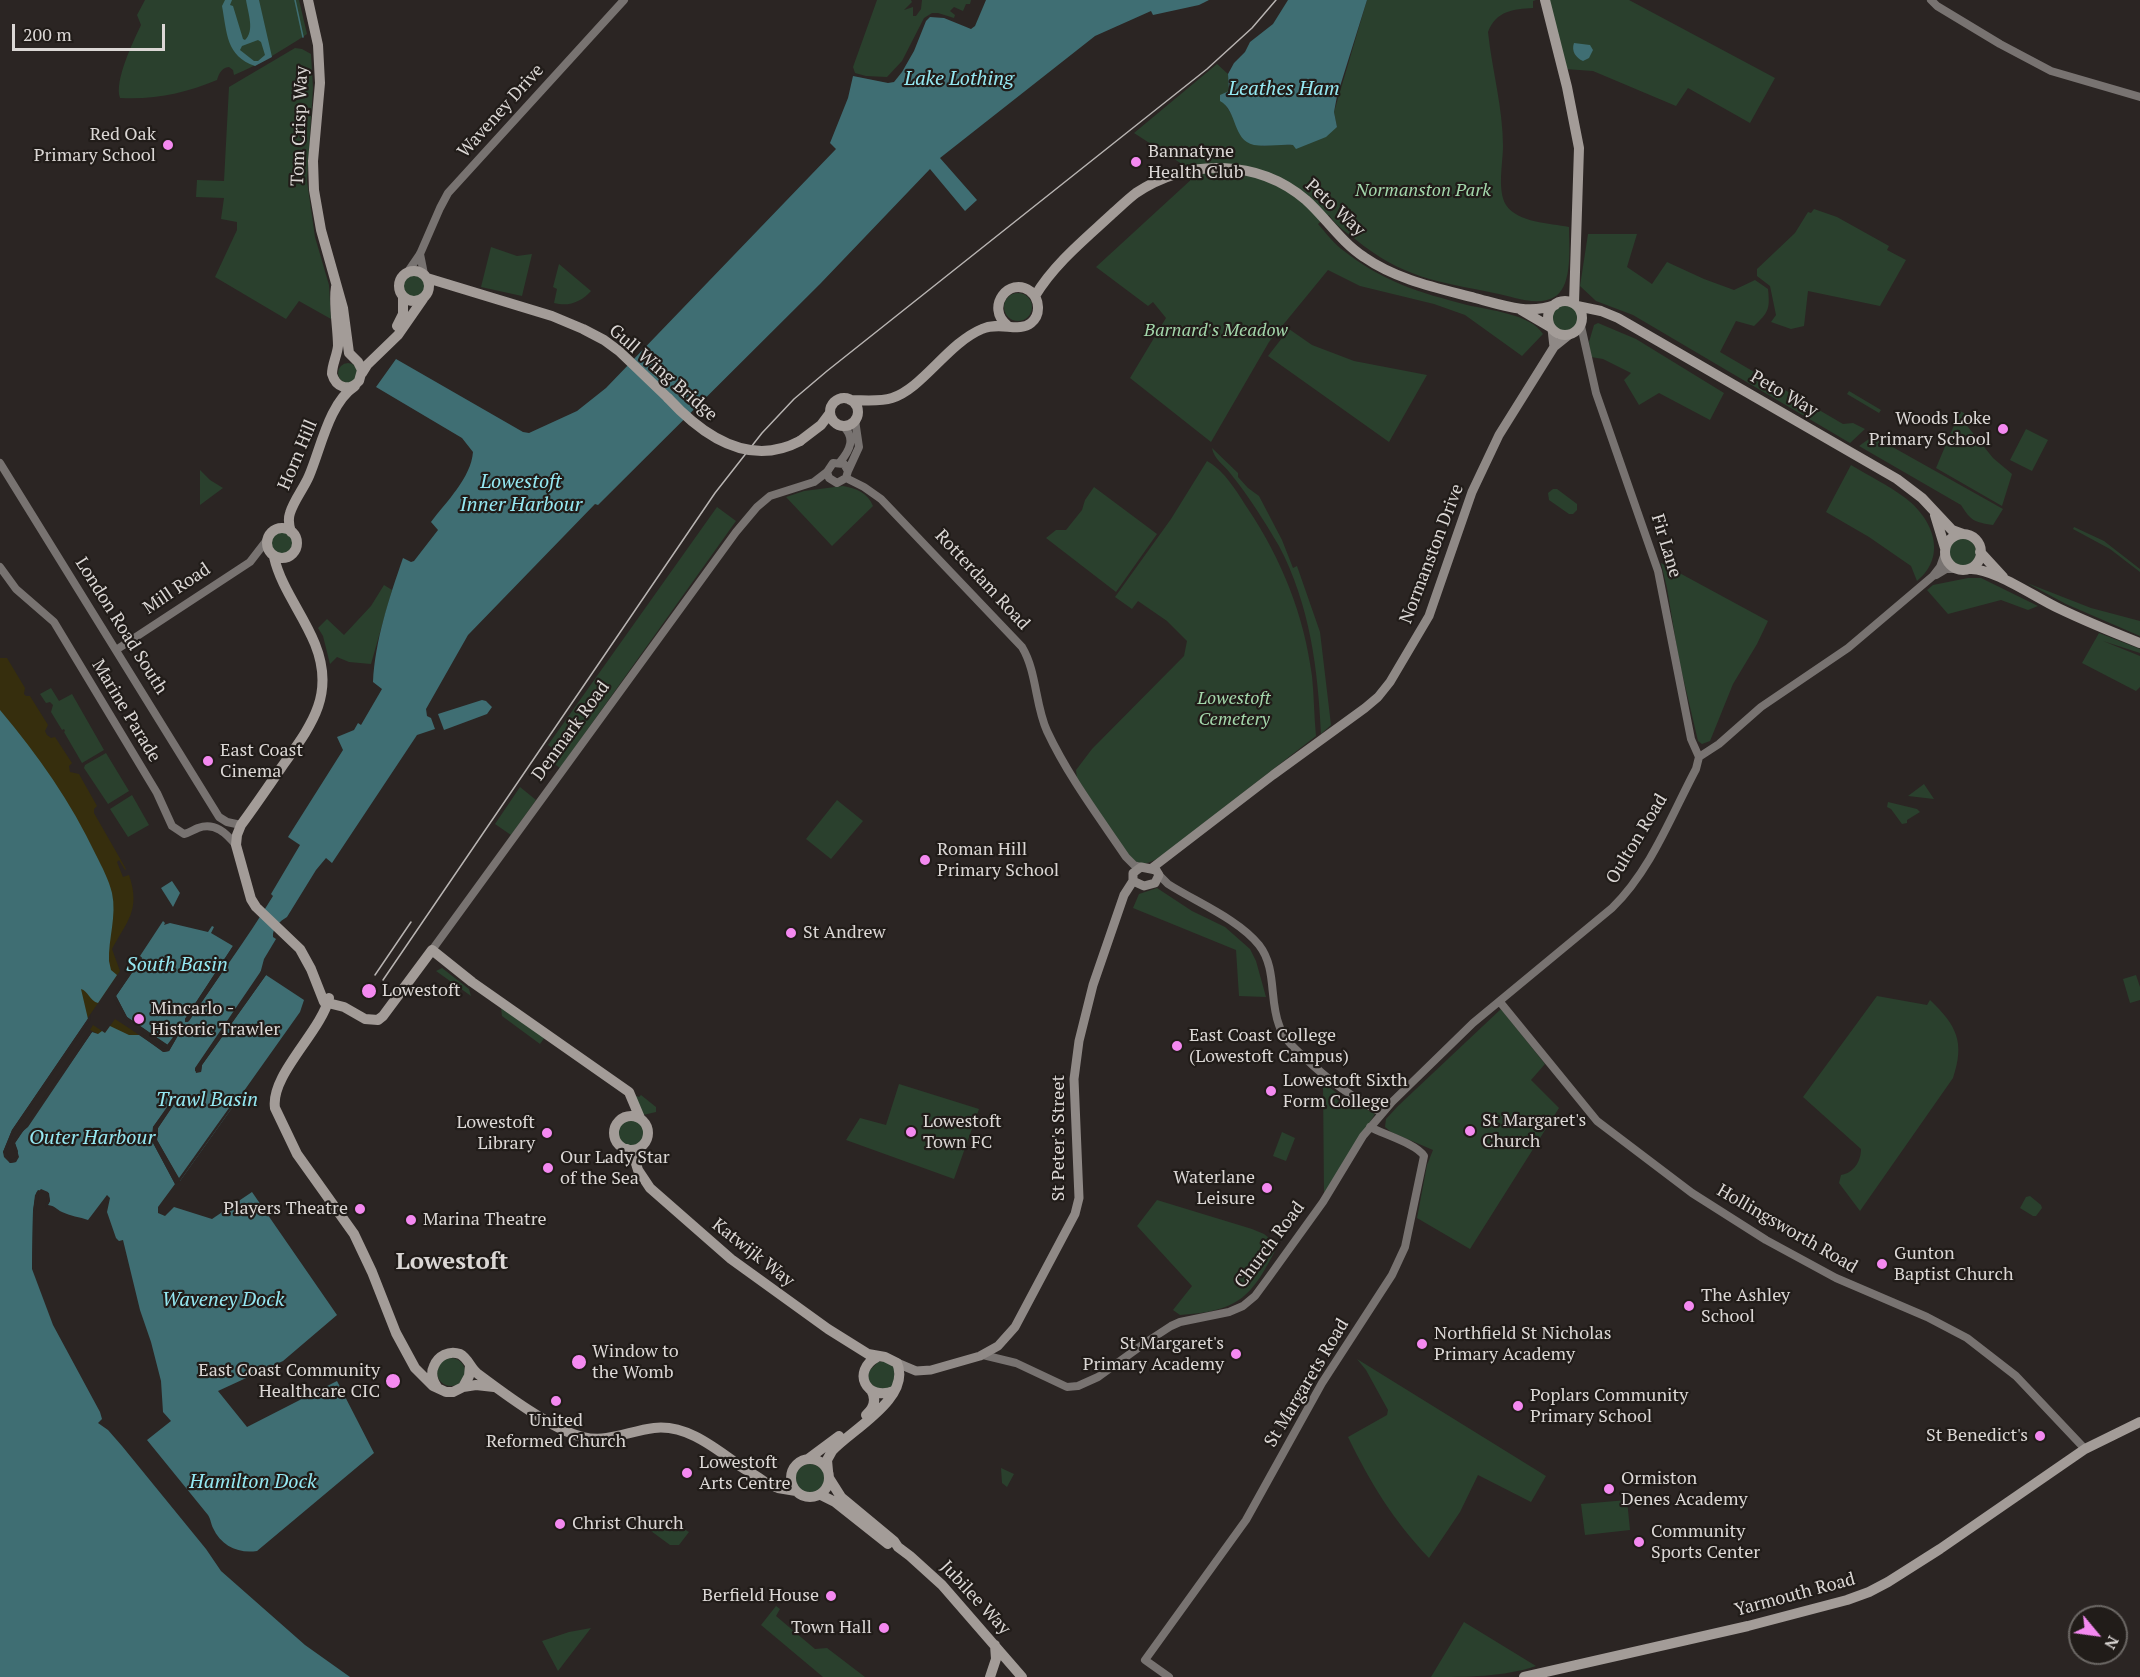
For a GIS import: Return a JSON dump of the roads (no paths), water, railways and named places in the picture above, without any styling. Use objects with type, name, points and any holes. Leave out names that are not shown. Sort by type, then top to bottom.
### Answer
[{"type":"highway","name":"Tom Crisp Way","points":[[308,0],[318,45],[320,83],[313,161],[314,190],[321,230],[343,308],[349,353],[355,359]]},
{"type":"highway","points":[[1545,0],[1567,87],[1579,148],[1573,276],[1575,304]]},
{"type":"highway","name":"Peto Way","points":[[1024,288],[1048,275],[1135,193],[1176,173],[1198,169],[1242,169],[1267,176],[1306,200],[1356,251],[1390,272],[1418,283],[1521,310],[1551,328]]},
{"type":"highway","points":[[415,271],[425,276],[430,285],[425,297],[398,335],[367,365],[355,386],[344,387],[335,382],[332,371],[335,363],[345,357],[355,359],[374,351],[398,325],[404,314],[399,282],[407,273],[415,271]]},
{"type":"highway","name":"Peto Way","points":[[1035,297],[1048,275]]},
{"type":"highway","name":"Gull Wing Bridge","points":[[425,276],[583,328],[604,340],[683,414],[710,436],[723,442],[737,447],[769,450],[790,446],[840,425]]},
{"type":"highway","points":[[1573,276],[1548,317],[1551,328],[1559,334],[1570,335],[1593,316],[1612,316]]},
{"type":"highway","name":"Tom Crisp Way","points":[[335,363],[338,337],[336,288]]},
{"type":"highway","points":[[403,297],[413,302],[435,291],[456,288]]},
{"type":"highway","points":[[983,328],[997,324],[1022,327],[1034,320],[1038,309],[1035,297],[1024,288],[1005,292],[999,302],[998,311],[1007,325]]},
{"type":"highway","points":[[1557,303],[1566,301],[1575,304],[1582,313],[1581,324]]},
{"type":"highway","name":"Peto Way","points":[[1521,310],[1541,309],[1557,303]]},
{"type":"highway","name":"Peto Way","points":[[1575,304],[1612,316],[1897,479],[1915,491],[1952,530],[1963,534]]},
{"type":"highway","points":[[800,441],[821,425],[838,399],[876,400],[893,398],[905,392],[953,348],[983,328],[998,311]]},
{"type":"highway","points":[[355,359],[362,367],[362,373]]},
{"type":"highway","name":"Horn Hill","points":[[335,382],[335,408]]},
{"type":"highway","name":"Horn Hill","points":[[270,535],[290,514],[308,478],[335,408],[346,392],[355,386]]},
{"type":"highway","points":[[850,400],[856,406],[856,417]]},
{"type":"highway","points":[[830,413],[840,425],[856,417],[866,405],[876,400]]},
{"type":"highway","name":"Peto Way","points":[[1932,509],[1945,551]]},
{"type":"highway","name":"Horn Hill","points":[[290,514],[291,532]]},
{"type":"highway","points":[[273,556],[288,557],[294,552],[297,545],[291,532],[282,528],[270,535],[267,548],[273,556],[279,577],[309,632],[322,663],[322,693],[315,717],[308,730],[241,825],[236,845],[248,893],[256,907],[300,949],[324,1002],[327,1004]]},
{"type":"highway","points":[[2006,580],[1980,552],[1976,540],[1963,534],[1950,540],[1945,551],[1948,561],[1963,569],[1976,568],[2006,580],[2078,617],[2140,643]]},
{"type":"highway","points":[[1963,569],[1976,564],[1980,552]]},
{"type":"highway","points":[[285,587],[288,557]]},
{"type":"highway","points":[[300,949],[314,960],[329,997],[320,1019],[278,1086],[274,1100],[280,1121],[297,1154],[354,1234],[396,1333],[412,1363],[425,1379],[446,1392],[476,1385],[494,1387]]},
{"type":"highway","points":[[432,950],[472,982],[631,1094],[640,1118],[646,1125],[648,1135],[643,1158],[644,1178]]},
{"type":"highway","name":"Denmark Road","points":[[327,1004],[339,1005],[365,1019],[378,1020],[432,950]]},
{"type":"highway","points":[[631,1094],[629,1107],[615,1127],[615,1137],[621,1146],[627,1149],[640,1147],[648,1135]]},
{"type":"highway","points":[[621,1119],[631,1116],[640,1118]]},
{"type":"highway","name":"Katwijk Way","points":[[627,1149],[634,1157],[638,1170],[661,1198],[731,1259],[789,1303],[868,1354],[877,1357]]},
{"type":"highway","points":[[761,1479],[785,1480],[798,1465],[870,1412],[874,1396],[865,1383],[861,1355],[851,1343]]},
{"type":"highway","points":[[438,1388],[432,1377],[435,1364],[440,1357],[450,1353],[462,1356],[494,1387],[559,1428],[585,1438],[608,1439],[652,1428],[679,1430],[696,1436],[772,1487],[796,1491],[809,1497],[821,1495],[826,1487],[829,1474],[821,1462],[808,1459]]},
{"type":"highway","points":[[864,1370],[868,1363],[877,1357],[885,1357],[897,1363],[897,1386],[881,1394],[871,1390]]},
{"type":"highway","points":[[412,1363],[426,1368],[435,1364]]},
{"type":"highway","points":[[463,1387],[469,1376],[470,1365]]},
{"type":"highway","name":"St Peter's Street","points":[[829,1474],[827,1460],[832,1451],[884,1406],[897,1386]]},
{"type":"highway","name":"Yarmouth Road","points":[[1524,1677],[1748,1626],[1858,1596],[1888,1582],[1925,1559],[2085,1449],[2140,1422]]},
{"type":"highway","points":[[792,1474],[791,1480],[796,1491]]},
{"type":"highway","name":"Jubilee Way","points":[[829,1474],[841,1497],[894,1540],[898,1547]]},
{"type":"highway","name":"Jubilee Way","points":[[821,1495],[835,1502],[885,1542],[898,1547],[910,1556],[942,1585],[1022,1677]]},
{"type":"highway","points":[[992,1673],[996,1654],[994,1645]]},
{"type":"highway","points":[[992,1673],[1003,1663],[1012,1666]]},
{"type":"main road","points":[[1551,328],[1554,347]]},
{"type":"main road","name":"Normanston Drive","points":[[1144,886],[1156,875],[1168,857],[1378,697],[1411,650],[1430,616],[1472,492],[1493,445],[1554,347],[1570,335]]},
{"type":"main road","points":[[1141,867],[1156,875]]},
{"type":"main road","name":"St Peter's Street","points":[[897,1386],[907,1375],[916,1371],[931,1370],[983,1355],[1002,1342],[1015,1327],[1078,1206],[1080,1188],[1074,1079],[1079,1041],[1093,985],[1122,900],[1135,871],[1141,867]]},
{"type":"main road","points":[[1133,879],[1144,886]]},
{"type":"main road","points":[[1122,900],[1144,886]]},
{"type":"main road","points":[[897,1363],[916,1371]]},
{"type":"street","name":"Waveney Drive","points":[[407,273],[420,254],[448,193],[624,0]]},
{"type":"street","points":[[1931,0],[1991,39],[2041,66],[2066,76],[2140,97]]},
{"type":"street","points":[[420,254],[425,276]]},
{"type":"street","name":"Fir Lane","points":[[1581,324],[1596,393],[1658,571],[1691,739],[1699,757]]},
{"type":"street","points":[[1570,335],[1586,348]]},
{"type":"street","points":[[847,475],[844,464],[840,462],[833,463],[827,472],[829,478],[834,482],[841,482],[847,475],[859,447],[856,417]]},
{"type":"street","points":[[840,425],[848,430],[851,441],[850,447],[840,462]]},
{"type":"street","name":"London Road South","points":[[0,463],[212,806],[222,819],[241,825]]},
{"type":"street","name":"Denmark Road","points":[[814,482],[827,472]]},
{"type":"street","name":"Rotterdam Road","points":[[847,475],[884,503],[1022,647],[1028,660],[1047,730],[1083,794],[1126,857],[1134,865],[1141,867]]},
{"type":"street","name":"Denmark Road","points":[[432,950],[731,537],[757,507],[770,496],[814,482],[834,482]]},
{"type":"street","name":"Mill Road","points":[[116,650],[257,555],[270,535]]},
{"type":"street","points":[[1934,576],[1945,551]]},
{"type":"street","points":[[257,555],[266,553],[273,556]]},
{"type":"street","name":"Marine Parade","points":[[0,567],[16,589],[54,622],[157,793],[172,826],[181,833],[187,834],[207,823]]},
{"type":"street","points":[[1699,757],[1711,750],[1761,706],[1848,648],[1934,576],[1946,569],[1963,569]]},
{"type":"street","name":"Oulton Road","points":[[1370,1127],[1438,1055],[1473,1023],[1612,908],[1628,892],[1646,865],[1696,769],[1699,757]]},
{"type":"street","points":[[212,806],[207,823],[222,831],[236,845]]},
{"type":"street","name":"Rotterdam Road","points":[[1126,857],[1133,879]]},
{"type":"street","points":[[1156,875],[1240,928],[1260,947],[1272,979],[1278,1025],[1291,1045],[1326,1078],[1351,1096],[1382,1113]]},
{"type":"street","name":"Hollingsworth Road","points":[[1500,1002],[1577,1095],[1592,1118],[1701,1199],[1766,1240],[1836,1278],[1927,1317],[1967,1338],[2016,1376],[2085,1449]]},
{"type":"street","name":"Church Road","points":[[1006,1360],[1067,1387],[1078,1386],[1098,1377],[1171,1326],[1229,1312],[1243,1306],[1260,1290],[1323,1202],[1334,1180],[1370,1127]]},
{"type":"street","name":"St Margarets Road","points":[[1169,1677],[1145,1660],[1246,1520],[1322,1383],[1384,1289],[1405,1246],[1423,1160],[1422,1152],[1370,1127]]},
{"type":"street","points":[[1002,1342],[1001,1352],[1006,1360]]},
{"type":"street","points":[[983,1355],[1006,1360]]},
{"type":"water","points":[[225,0],[232,0],[230,5],[233,6],[245,40],[250,32],[246,0],[259,0],[272,57],[255,66],[238,56],[227,34],[222,6]],"holes":[[[258,40],[261,42],[265,55],[258,61],[254,61],[240,50],[242,46]]]},
{"type":"water","points":[[986,0],[1209,0],[1199,5],[1153,15],[1151,11],[1095,36],[940,158],[977,200],[965,211],[930,169],[820,284],[598,505],[595,504],[468,635],[426,709],[427,716],[431,718],[435,729],[417,735],[332,863],[326,858],[287,917],[277,925],[273,934],[276,939],[264,959],[260,974],[195,1071],[201,1072],[202,1065],[266,975],[304,1000],[300,1012],[180,1181],[157,1140],[158,1128],[175,1102],[180,1101],[177,1095],[153,1127],[152,1141],[175,1184],[158,1207],[158,1213],[165,1216],[174,1207],[212,1219],[252,1192],[337,1315],[283,1361],[218,1391],[247,1427],[337,1381],[374,1453],[257,1551],[237,1550],[226,1544],[216,1534],[208,1515],[147,1440],[171,1421],[163,1412],[161,1381],[140,1310],[123,1240],[119,1241],[116,1238],[107,1212],[110,1198],[107,1195],[88,1220],[48,1205],[49,1193],[38,1190],[36,1193],[33,1211],[32,1269],[53,1325],[100,1412],[102,1419],[98,1423],[108,1430],[122,1446],[206,1549],[221,1571],[305,1645],[350,1677],[0,1677],[0,710],[28,744],[65,798],[105,874],[111,888],[113,902],[109,961],[111,970],[117,975],[98,1003],[81,989],[88,1019],[12,1130],[3,1152],[10,1163],[16,1162],[18,1151],[15,1143],[92,1032],[105,1033],[110,1026],[129,1035],[140,1035],[163,1052],[169,1051],[180,1032],[168,1045],[127,1017],[116,996],[142,958],[140,956],[163,921],[164,925],[170,923],[208,932],[212,926],[214,927],[211,933],[233,946],[185,1019],[185,1022],[188,1022],[263,912],[300,845],[288,837],[343,750],[337,737],[354,730],[358,723],[361,725],[382,689],[373,682],[374,667],[388,604],[403,558],[414,561],[438,530],[431,522],[463,480],[473,452],[462,438],[376,387],[396,359],[523,432],[529,433],[577,411],[606,388],[836,149],[830,143],[848,98],[853,76],[888,83],[894,82],[914,51],[926,21],[930,17],[944,18],[971,29],[975,26]]},
{"type":"water","name":"Leathes Ham","points":[[1288,0],[1367,0],[1337,96],[1334,112],[1337,127],[1326,137],[1296,149],[1293,145],[1259,146],[1247,142],[1238,132],[1230,111],[1220,101],[1220,95],[1229,91],[1228,74],[1234,63],[1245,52],[1250,42],[1273,24]]},
{"type":"water","points":[[1574,43],[1590,45],[1593,50],[1589,58],[1583,61],[1578,58],[1574,51]]},
{"type":"water","points":[[482,700],[492,707],[487,714],[444,730],[438,714]]},
{"type":"water","points":[[172,881],[180,893],[173,907],[161,888]]},
{"type":"waterway","points":[[295,0],[303,37]]},
{"type":"railway","points":[[383,980],[715,493],[762,433],[794,399],[827,371],[1207,69],[1252,28],[1276,0]]},
{"type":"railway","points":[[375,975],[411,922]]},
{"type":"place","name":"Red Oak Primary School","points":[[168,145]]},
{"type":"place","name":"Bannatyne Health Club","points":[[1136,162]]},
{"type":"place","name":"Woods Loke Primary School","points":[[2003,429]]},
{"type":"place","name":"East Coast Cinema","points":[[208,761]]},
{"type":"place","name":"Roman Hill Primary School","points":[[925,860]]},
{"type":"place","name":"St Andrew","points":[[791,933]]},
{"type":"place","name":"Lowestoft","points":[[369,991]]},
{"type":"place","name":"Mincarlo - Historic Trawler","points":[[139,1019]]},
{"type":"place","name":"East Coast College (Lowestoft Campus)","points":[[1177,1046]]},
{"type":"place","name":"Lowestoft Sixth Form College","points":[[1271,1091]]},
{"type":"place","name":"St Margaret's Church","points":[[1470,1131]]},
{"type":"place","name":"Lowestoft Town FC","points":[[911,1132]]},
{"type":"place","name":"Lowestoft Library","points":[[547,1133]]},
{"type":"place","name":"Our Lady Star of the Sea","points":[[548,1168]]},
{"type":"place","name":"Waterlane Leisure","points":[[1267,1188]]},
{"type":"place","name":"Players Theatre","points":[[360,1209]]},
{"type":"place","name":"Marina Theatre","points":[[411,1220]]},
{"type":"place","name":"Gunton Baptist Church","points":[[1882,1264]]},
{"type":"place","name":"The Ashley School","points":[[1689,1306]]},
{"type":"place","name":"Northfield St Nicholas Primary Academy","points":[[1422,1344]]},
{"type":"place","name":"St Margaret's Primary Academy","points":[[1236,1354]]},
{"type":"place","name":"Window to the Womb","points":[[579,1362]]},
{"type":"place","name":"East Coast Community Healthcare CIC","points":[[393,1381]]},
{"type":"place","name":"United Reformed Church","points":[[556,1401]]},
{"type":"place","name":"Poplars Community Primary School","points":[[1518,1406]]},
{"type":"place","name":"St Benedict's","points":[[2040,1436]]},
{"type":"place","name":"Lowestoft Arts Centre","points":[[687,1473]]},
{"type":"place","name":"Ormiston Denes Academy","points":[[1609,1489]]},
{"type":"place","name":"Christ Church","points":[[560,1524]]},
{"type":"place","name":"Community Sports Center","points":[[1639,1542]]},
{"type":"place","name":"Berfield House","points":[[831,1596]]},
{"type":"place","name":"Town Hall","points":[[884,1628]]},
{"type":"district","name":"Lowestoft","points":[[452,1262]]},
{"type":"water label","name":"Lake Lothing","points":[[959,79]]},
{"type":"water label","name":"Lowestoft Inner Harbour","points":[[521,494]]},
{"type":"water label","name":"South Basin","points":[[177,965]]},
{"type":"water label","name":"Trawl Basin","points":[[207,1100]]},
{"type":"water label","name":"Outer Harbour","points":[[92,1138]]},
{"type":"water label","name":"Waveney Dock","points":[[223,1300]]},
{"type":"water label","name":"Hamilton Dock","points":[[253,1482]]},
{"type":"park label","name":"Normanston Park","points":[[1423,191]]},
{"type":"park label","name":"Barnard's Meadow","points":[[1216,331]]},
{"type":"park label","name":"Lowestoft Cemetery","points":[[1234,709]]}]
